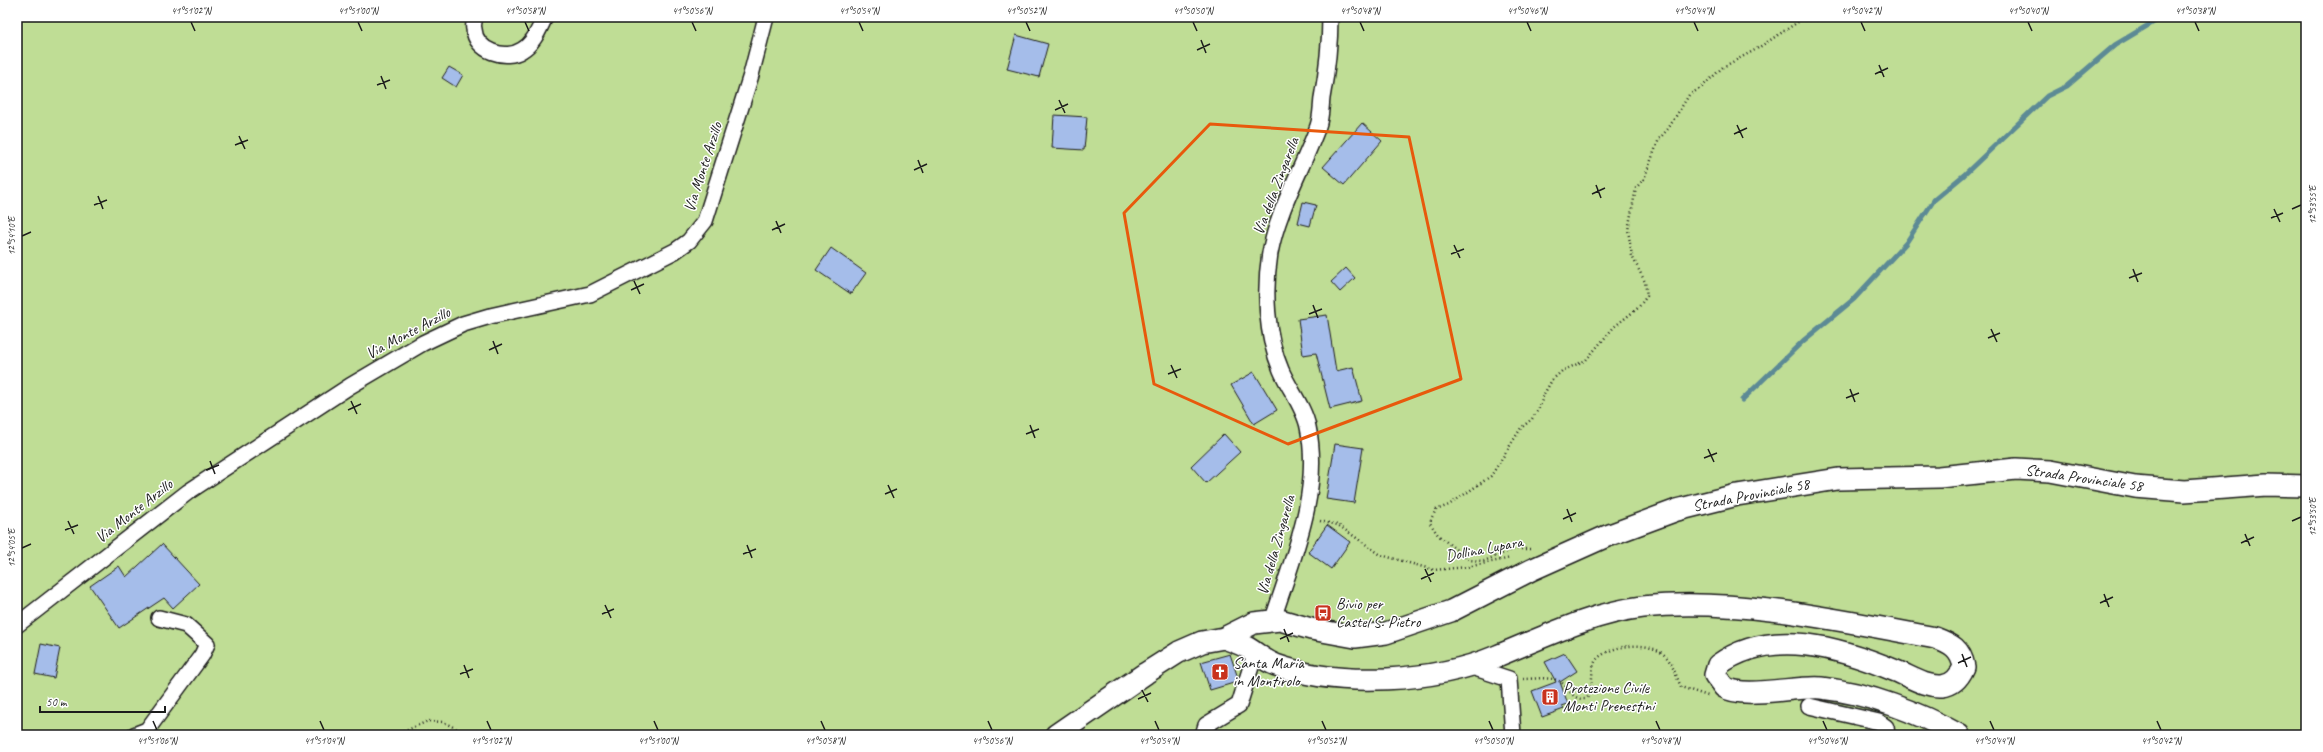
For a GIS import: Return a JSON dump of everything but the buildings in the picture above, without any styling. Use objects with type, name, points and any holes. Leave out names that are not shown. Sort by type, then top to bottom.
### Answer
[{"type":"street","points":[[475,17],[473,30],[478,41],[489,51],[510,56],[522,51],[531,42],[545,17]]},
{"type":"street","name":"Via Monte Arzillo","points":[[17,625],[188,492],[350,386],[423,342],[463,324],[490,316],[590,294],[675,251],[689,242],[705,221],[751,75],[766,17]]},
{"type":"street","name":"Via della Zingarella","points":[[1273,620],[1305,518],[1311,485],[1311,445],[1308,425],[1281,370],[1272,341],[1267,296],[1270,253],[1281,217],[1319,124],[1327,69],[1330,17]]},
{"type":"street","name":"Strada Provinciale 58","points":[[1056,735],[1179,652],[1202,642],[1224,638],[1254,623],[1273,620],[1346,636],[1364,636],[1386,633],[1451,611],[1547,563],[1608,536],[1677,510],[1737,495],[1838,479],[1939,477],[2016,469],[2050,471],[2144,488],[2184,491],[2266,485],[2306,486]]},
{"type":"street","points":[[1224,638],[1248,648],[1268,662],[1294,671],[1366,679],[1415,678],[1469,666],[1547,634],[1629,609],[1696,604],[1778,612],[1935,638],[1950,644],[1957,649],[1964,667],[1957,678],[1948,684],[1930,685],[1882,666],[1831,650],[1802,644],[1763,644],[1738,653],[1718,665],[1715,675],[1724,687],[1741,692],[1810,688],[1847,693],[1905,710],[1930,720],[1959,735]]},
{"type":"street","points":[[134,735],[147,730],[202,655],[207,644],[186,626],[159,618]]},
{"type":"street","points":[[1203,735],[1206,725],[1240,705],[1255,654]]},
{"type":"street","points":[[1469,666],[1509,679],[1513,735]]},
{"type":"street","points":[[1809,706],[1879,722],[1886,727],[1888,735]]},
{"type":"path","points":[[1534,548],[1514,549],[1484,561],[1469,560],[1438,535],[1430,523],[1431,518],[1436,510],[1470,491],[1491,476],[1521,428],[1532,419],[1540,408],[1552,380],[1562,371],[1586,360],[1614,327],[1638,308],[1647,296],[1645,282],[1632,256],[1628,230],[1636,188],[1647,172],[1659,139],[1672,123],[1689,94],[1702,87],[1723,67],[1755,50],[1801,20],[1828,20],[1831,17]]},
{"type":"path","name":"Dollina Lupara","points":[[1305,518],[1338,524],[1381,555],[1434,570],[1467,567],[1513,558]]},
{"type":"path","name":"Dollina Lupara","points":[[1528,554],[1535,552]]},
{"type":"path","points":[[1509,679],[1554,680],[1560,682],[1577,699],[1585,700],[1590,694],[1593,667],[1597,659],[1613,649],[1625,645],[1652,649],[1668,658],[1681,687]]},
{"type":"path","points":[[396,735],[428,721],[442,722],[469,735]]},
{"type":"path","points":[[1689,735],[1697,735]]},
{"type":"highlighted area","points":[[1210,124],[1409,137],[1461,379],[1288,444],[1154,384],[1124,213]]},
{"type":"green space","points":[[17,17],[2306,17],[2306,735],[17,735]]},
{"type":"waterway","points":[[1742,400],[1803,341],[1854,299],[1906,243],[1934,200],[1964,175],[2047,96],[2067,86],[2115,45],[2162,17]]},
{"type":"place","name":"Bivio per Castel S. Pietro","points":[[1323,613]]},
{"type":"place","name":"Santa Maria in Montirolo","points":[[1220,672]]},
{"type":"place","name":"Protezione Civile Monti Prenestini","points":[[1550,697]]}]
